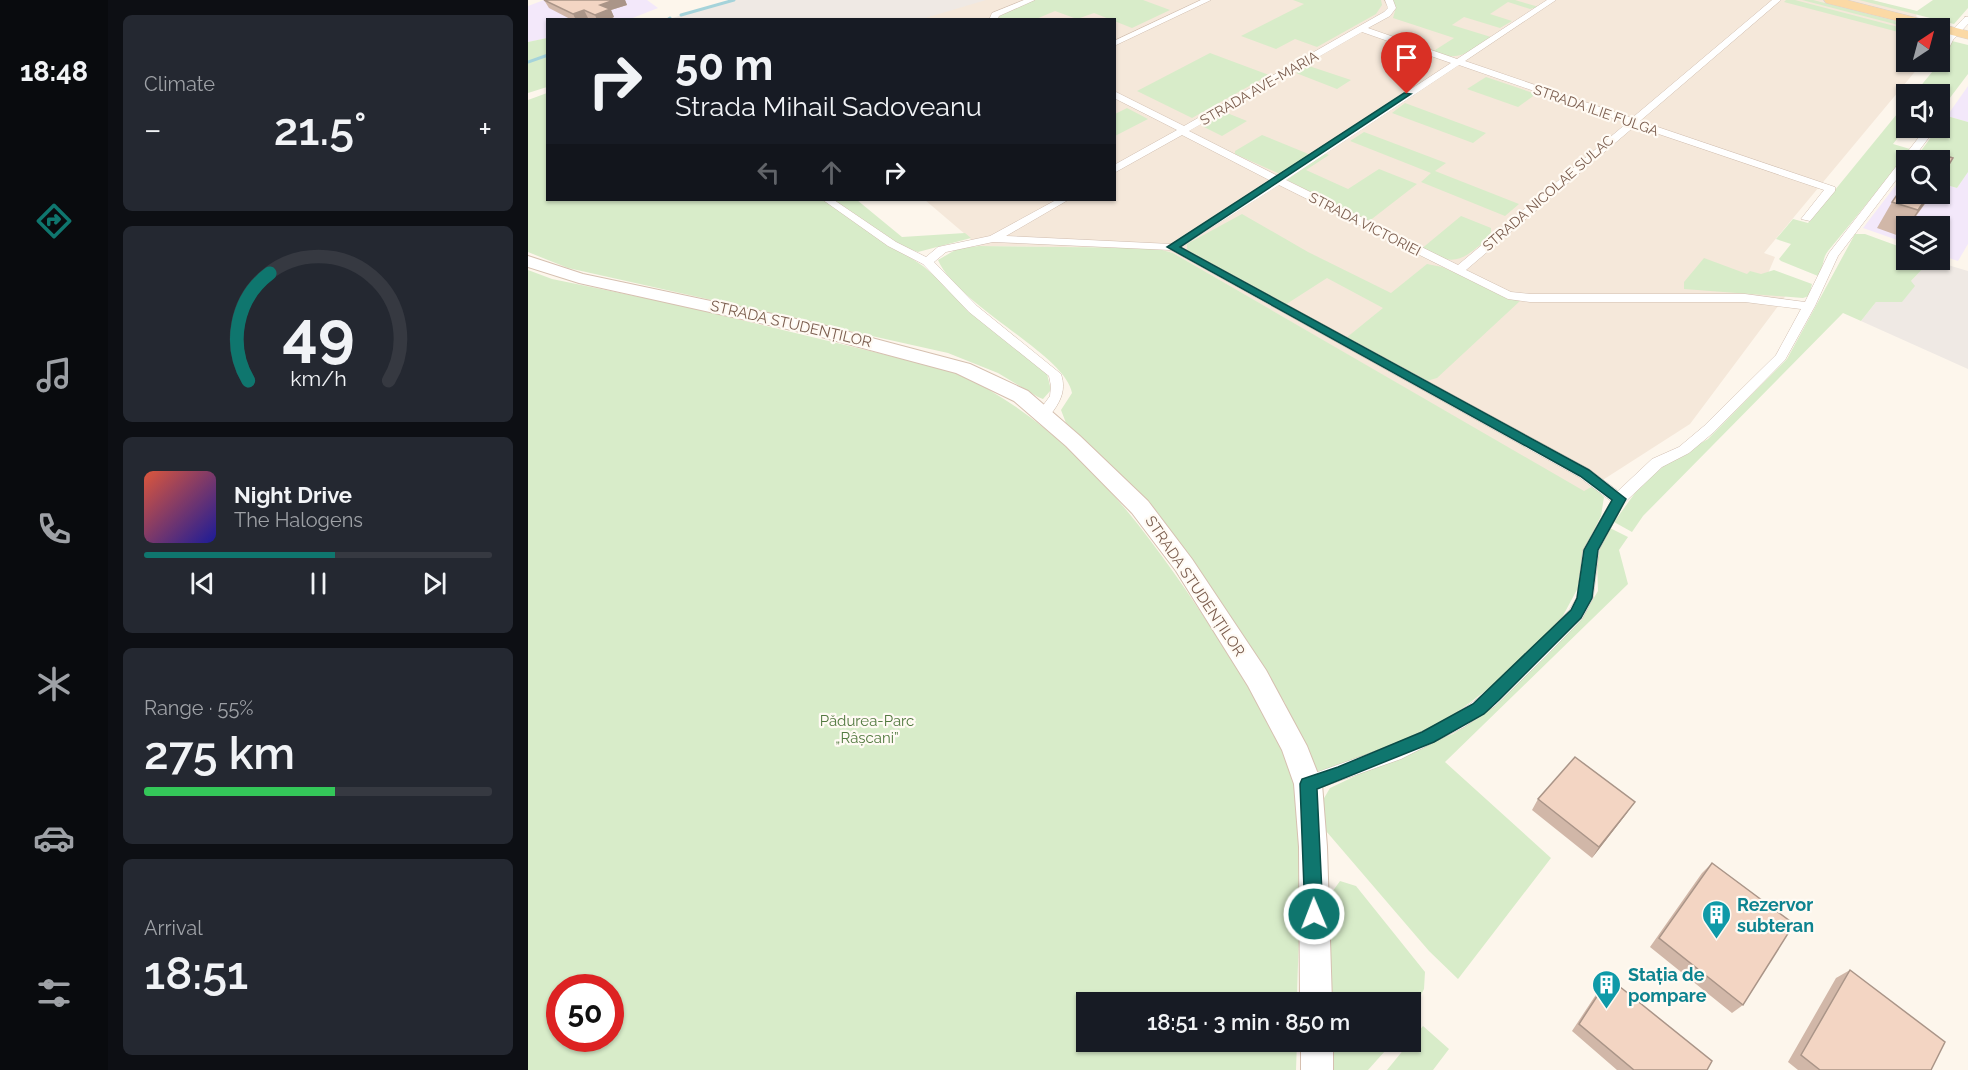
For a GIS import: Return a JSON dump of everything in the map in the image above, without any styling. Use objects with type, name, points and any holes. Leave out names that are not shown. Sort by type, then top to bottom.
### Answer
[{"type":"main road","points":[[1831,0],[1964,33]]},
{"type":"main road","name":"STRADA STUDENȚILOR","points":[[528,261],[579,278],[923,355],[996,382],[1021,396],[1043,415],[1140,507],[1184,565],[1262,686],[1294,746],[1308,784],[1316,992]]},
{"type":"main road","points":[[1317,1052],[1317,1070]]},
{"type":"street","points":[[994,18],[995,15],[1031,0]]},
{"type":"street","points":[[1116,43],[1207,0]]},
{"type":"street","name":"STRADA AVE-MARIA","points":[[1116,169],[1361,29],[1390,11],[1392,5],[1389,0]]},
{"type":"street","points":[[1173,247],[1196,235],[1552,0]]},
{"type":"street","name":"STRADA NICOLAE SULAC","points":[[1458,271],[1777,0]]},
{"type":"street","points":[[1950,39],[1964,33],[1968,19]]},
{"type":"street","name":"STRADA ILIE FULGA","points":[[1361,29],[1831,189],[1806,219]]},
{"type":"street","name":"STRADA VICTORIEI","points":[[1116,95],[1278,180],[1508,295],[1530,298],[1745,298],[1809,306]]},
{"type":"street","points":[[1308,784],[1340,774],[1428,737],[1478,709],[1576,614],[1585,598],[1591,550],[1619,499],[1658,463],[1684,450],[1709,429],[1780,357],[1809,306],[1833,255],[1896,175]]},
{"type":"street","points":[[829,201],[892,244],[927,262],[973,309],[1055,374],[1059,385],[1057,398],[1043,415]]},
{"type":"street","points":[[993,239],[1061,201]]},
{"type":"street","points":[[927,262],[942,249],[993,239],[1173,247],[1584,473],[1619,499]]},
{"type":"shaded area","points":[[544,0],[647,0],[658,8],[633,18],[546,18],[546,38],[528,42],[528,6]]},
{"type":"shaded area","points":[[737,0],[1872,0],[1916,12],[1917,18],[1896,18],[1896,72],[1915,72],[1905,84],[1896,84],[1896,94],[1764,253],[1775,257],[1764,283],[1787,294],[1690,424],[1584,492],[1173,253],[1155,248],[979,246],[926,201],[1116,201],[1116,18],[679,18]]},
{"type":"shaded area","points":[[737,0],[986,0],[925,18],[672,18]]},
{"type":"shaded area","points":[[1968,86],[1968,122],[1950,117],[1950,112]]},
{"type":"shaded area","points":[[1968,172],[1968,244],[1958,261],[1950,258],[1950,216],[1896,216],[1896,240],[1863,228],[1896,185],[1896,204],[1950,204],[1950,186],[1957,188]]},
{"type":"shaded area","points":[[1950,266],[1968,271],[1968,369],[1861,321],[1876,302],[1902,302],[1911,281],[1921,270],[1950,270]]},
{"type":"green space","points":[[1034,0],[1143,0],[1170,10],[1132,28],[1116,22],[1116,18],[1107,18],[1094,13],[1080,18],[1055,11],[1038,18],[998,18],[1005,12]]},
{"type":"green space","points":[[1293,0],[1381,0],[1382,5],[1376,14],[1317,47],[1295,39],[1276,49],[1241,36],[1304,4]]},
{"type":"green space","points":[[1392,0],[1515,0],[1539,7],[1530,9],[1508,2],[1490,14],[1512,21],[1500,28],[1464,17],[1452,25],[1491,37],[1476,48],[1457,56],[1450,56],[1432,52],[1454,38],[1393,18],[1396,7]]},
{"type":"green space","points":[[1795,0],[1896,26],[1896,31],[1784,2]]},
{"type":"green space","points":[[1802,0],[1813,0],[1896,21],[1896,24]]},
{"type":"green space","points":[[1859,0],[1872,0],[1917,11],[1933,0],[1968,0],[1968,8],[1954,24],[1950,23],[1950,18],[1930,18]]},
{"type":"green space","points":[[546,38],[546,87],[528,93],[528,42]]},
{"type":"green space","points":[[1952,41],[1968,45],[1968,74],[1950,98],[1950,84],[1922,84],[1932,72],[1950,72]]},
{"type":"green space","points":[[1210,53],[1269,75],[1192,118],[1137,91]]},
{"type":"green space","points":[[1309,66],[1351,80],[1337,89],[1296,73]]},
{"type":"green space","points":[[1486,77],[1536,94],[1518,107],[1467,89]]},
{"type":"green space","points":[[546,93],[546,201],[826,201],[923,266],[1047,374],[1051,390],[1043,399],[998,373],[948,353],[568,268],[528,252],[528,100]]},
{"type":"green space","points":[[1405,103],[1486,133],[1473,143],[1392,113]]},
{"type":"green space","points":[[1127,108],[1148,119],[1116,135],[1116,114]]},
{"type":"green space","points":[[1227,113],[1247,121],[1222,136],[1202,126]]},
{"type":"green space","points":[[1896,115],[1898,138],[1893,144],[1910,149],[1896,150],[1896,166],[1828,251],[1818,276],[1779,259],[1791,244],[1776,239],[1793,219],[1808,223]]},
{"type":"green space","points":[[1950,117],[1968,122],[1968,172],[1957,188],[1950,186],[1950,150],[1922,150],[1930,138],[1950,138]]},
{"type":"green space","points":[[1364,132],[1446,163],[1435,171],[1519,204],[1505,216],[1421,182],[1431,173],[1350,141]]},
{"type":"green space","points":[[1262,135],[1311,155],[1280,174],[1235,154],[1235,151]]},
{"type":"green space","points":[[1324,153],[1329,155],[1306,170],[1348,189],[1379,169],[1417,184],[1368,222],[1287,180]]},
{"type":"green space","points":[[835,201],[858,201],[902,237],[965,233],[971,238],[918,252],[902,246]]},
{"type":"green space","points":[[1242,214],[1308,252],[1391,293],[1427,264],[1442,267],[1520,301],[1437,378],[1423,382],[1346,338],[1383,308],[1327,278],[1285,305],[1187,250],[1187,244]]},
{"type":"green space","points":[[1461,216],[1491,228],[1491,236],[1458,259],[1442,258],[1420,250]]},
{"type":"green space","points":[[1855,234],[1865,234],[1896,245],[1896,270],[1921,270],[1911,281],[1915,286],[1902,302],[1876,302],[1861,321],[1843,313],[1643,516],[1632,532],[1614,522],[1643,482],[1663,465],[1708,439],[1787,359]]},
{"type":"green space","points":[[979,246],[1155,248],[1173,253],[1584,491],[1593,486],[1604,497],[1601,516],[1585,548],[1579,586],[1559,623],[1488,689],[1440,725],[1338,769],[1318,771],[1310,762],[1285,703],[1190,557],[1158,513],[1066,423],[1061,410],[1072,393],[1065,378],[1032,346],[967,295],[949,277],[938,260],[957,249]]},
{"type":"green space","points":[[1704,258],[1747,274],[1750,271],[1761,274],[1774,270],[1812,284],[1809,296],[1803,298],[1684,289],[1684,282]]},
{"type":"green space","name":"Pădurea-Parc „Râșcani”","points":[[528,270],[552,279],[679,305],[953,371],[997,395],[1037,422],[1106,486],[1165,560],[1193,600],[1253,693],[1288,758],[1298,818],[1300,849],[1297,992],[1076,992],[1076,1052],[1297,1052],[1296,1070],[528,1070]]},
{"type":"green space","points":[[1610,528],[1628,537],[1619,550],[1628,584],[1445,762],[1551,858],[1458,979],[1429,951],[1320,824],[1320,805],[1330,788],[1410,750],[1453,734],[1483,715],[1581,619],[1598,591],[1597,561],[1601,545]]},
{"type":"green space","points":[[1340,881],[1356,886],[1425,972],[1424,989],[1421,995],[1421,992],[1328,992],[1325,902]]},
{"type":"green space","points":[[1423,1026],[1449,1049],[1433,1070],[1387,1070],[1402,1052],[1421,1052],[1421,1028]]},
{"type":"green space","points":[[1329,1052],[1384,1052],[1368,1070],[1330,1070]]},
{"type":"building","points":[[544,0],[614,0],[600,5],[610,9],[595,15],[584,10],[573,14]]},
{"type":"building","points":[[1898,204],[1922,204],[1918,210]]},
{"type":"building","points":[[1575,757],[1635,802],[1599,847],[1538,799]]},
{"type":"building","name":"Rezervor subteran","points":[[1712,863],[1794,924],[1743,1005],[1659,938]]},
{"type":"building","points":[[1850,970],[1945,1042],[1931,1070],[1820,1070],[1801,1055]]},
{"type":"building","name":"Stația de pompare","points":[[1609,978],[1712,1061],[1707,1070],[1634,1070],[1579,1024]]},
{"type":"waterway","points":[[681,15],[734,0]]},
{"type":"waterway","points":[[528,62],[546,56]]},
{"type":"place","name":"Rezervor subteran","points":[[1716,940]]},
{"type":"place","name":"Stația de pompare","points":[[1607,1010]]},
{"type":"route","points":[[1314,914],[1308,784],[1340,774],[1428,737],[1456,723],[1494,695],[1576,614],[1585,598],[1591,550],[1619,499],[1584,473],[1173,247],[1196,235],[1407,94]]}]
